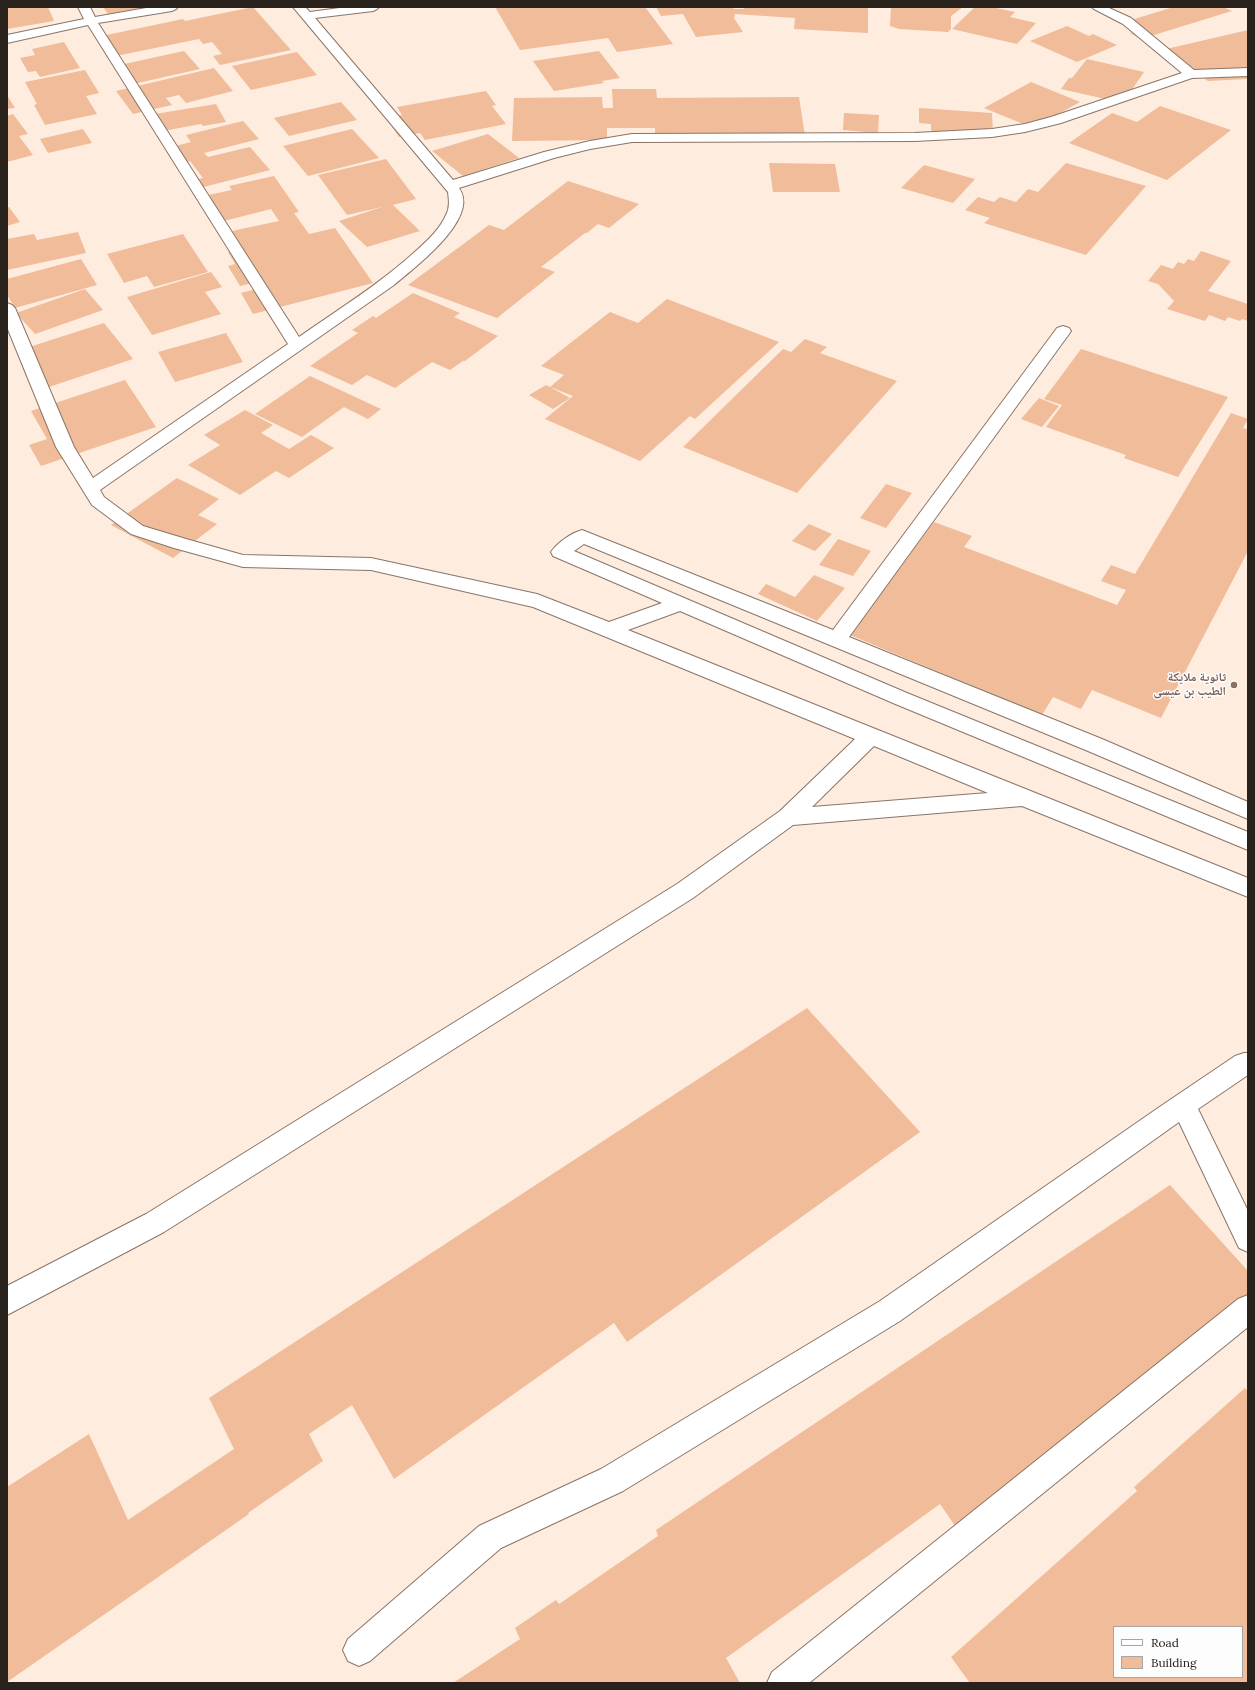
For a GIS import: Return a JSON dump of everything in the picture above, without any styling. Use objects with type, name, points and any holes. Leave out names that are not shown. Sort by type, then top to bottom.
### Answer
[{"type":"street","points":[[84,7],[91,21],[297,346]]},
{"type":"street","points":[[7,39],[91,21],[172,7]]},
{"type":"street","points":[[303,12],[374,7]]},
{"type":"street","points":[[1098,7],[1127,21],[1191,74]]},
{"type":"street","points":[[90,488],[389,282],[427,249],[449,224],[457,205],[455,192],[303,12]]},
{"type":"street","points":[[450,186],[549,155],[590,145],[632,138],[915,137],[992,133],[1026,128],[1056,120],[1191,74],[1248,72]]},
{"type":"street","points":[[7,308],[65,447],[98,501],[136,530],[180,544],[243,561],[371,564],[537,601],[870,737],[1248,888]]},
{"type":"street","points":[[836,640],[1063,331]]},
{"type":"street","points":[[1248,811],[1095,745],[582,536],[560,552],[900,698],[1248,841]]},
{"type":"street","points":[[608,630],[680,604]]},
{"type":"street","points":[[7,1301],[155,1223],[685,891],[788,817],[870,737]]},
{"type":"street","points":[[788,817],[1023,798]]},
{"type":"street","points":[[360,1650],[490,1537],[612,1480],[890,1311],[1183,1105],[1244,1064],[1248,1064]]},
{"type":"street","points":[[1183,1105],[1248,1240]]},
{"type":"street","points":[[783,1683],[1248,1308]]},
{"type":"building","points":[[7,7],[48,7],[54,21],[7,29]]},
{"type":"building","points":[[103,7],[141,7],[142,8],[108,14]]},
{"type":"building","points":[[253,7],[291,50],[220,65],[213,56],[222,54],[212,42],[203,44],[199,39],[116,56],[102,36],[183,19],[185,21]]},
{"type":"building","points":[[495,7],[645,7],[673,44],[617,52],[608,38],[520,50]]},
{"type":"building","points":[[656,7],[732,7],[734,9],[744,9],[743,7],[868,7],[868,33],[794,29],[795,18],[735,14],[734,18],[743,32],[696,37],[683,14],[661,16]]},
{"type":"building","points":[[891,7],[963,7],[951,16],[951,29],[948,32],[899,29],[890,26]]},
{"type":"building","points":[[975,7],[991,7],[1015,12],[1010,17],[1036,23],[1017,44],[952,29]]},
{"type":"building","points":[[1174,7],[1223,7],[1232,11],[1141,39],[1130,33],[1137,31],[1121,23]]},
{"type":"building","points":[[1067,26],[1089,36],[1093,34],[1117,45],[1077,62],[1030,41]]},
{"type":"building","points":[[1248,30],[1248,79],[1208,81],[1162,50]]},
{"type":"building","points":[[64,42],[80,68],[40,77],[36,71],[28,72],[20,58],[35,55],[32,49]]},
{"type":"building","points":[[184,51],[200,69],[129,85],[115,66]]},
{"type":"building","points":[[599,51],[620,78],[602,81],[604,83],[554,91],[533,61]]},
{"type":"building","points":[[297,52],[317,75],[251,90],[232,66]]},
{"type":"building","points":[[1087,59],[1144,72],[1123,103],[1061,89]]},
{"type":"building","points":[[214,68],[233,91],[186,103],[179,95],[166,98],[172,105],[133,114],[116,91]]},
{"type":"building","points":[[85,70],[99,93],[86,96],[97,114],[45,125],[34,105],[37,104],[25,82]]},
{"type":"building","points":[[1031,82],[1080,102],[1033,128],[984,108]]},
{"type":"building","points":[[612,89],[656,89],[657,98],[799,97],[805,136],[655,133],[655,128],[607,128],[607,140],[512,141],[514,98],[602,97],[603,108],[613,108]]},
{"type":"building","points":[[486,91],[496,105],[492,106],[506,124],[425,140],[420,133],[399,137],[386,117],[402,115],[397,107]]},
{"type":"building","points":[[7,95],[15,108],[7,109]]},
{"type":"building","points":[[341,102],[357,120],[289,136],[274,118]]},
{"type":"building","points":[[216,104],[226,122],[203,126],[201,124],[163,131],[155,114]]},
{"type":"building","points":[[1160,106],[1231,130],[1167,180],[1069,143],[1112,113],[1137,122]]},
{"type":"building","points":[[919,108],[992,113],[993,135],[931,131],[931,124],[919,123]]},
{"type":"building","points":[[844,113],[879,115],[878,133],[843,130]]},
{"type":"building","points":[[13,114],[28,134],[19,136],[33,155],[7,162],[7,116]]},
{"type":"building","points":[[243,121],[259,139],[204,153],[208,157],[250,147],[270,170],[192,190],[186,182],[203,178],[190,161],[185,163],[172,147],[191,142],[186,135]]},
{"type":"building","points":[[83,129],[92,143],[48,153],[40,139]]},
{"type":"building","points":[[352,129],[379,158],[308,176],[283,146]]},
{"type":"building","points":[[488,134],[519,158],[463,176],[432,151]]},
{"type":"building","points":[[386,159],[416,199],[393,205],[420,231],[367,247],[339,221],[382,207],[347,215],[318,175]]},
{"type":"building","points":[[769,163],[835,164],[840,192],[773,192]]},
{"type":"building","points":[[1066,163],[1146,186],[1086,255],[984,223],[990,218],[965,210],[978,197],[994,202],[1000,197],[1016,202],[1028,189],[1038,192]]},
{"type":"building","points":[[924,165],[975,179],[953,203],[901,188]]},
{"type":"building","points":[[274,176],[299,212],[294,213],[309,234],[335,228],[373,283],[253,314],[241,293],[260,288],[257,282],[240,286],[228,266],[235,264],[228,252],[242,248],[232,231],[279,221],[271,209],[224,221],[208,195],[232,190],[229,186]]},
{"type":"building","points":[[568,181],[639,204],[609,228],[598,224],[541,267],[555,272],[497,318],[408,285],[489,225],[504,230]]},
{"type":"building","points":[[9,207],[20,222],[7,226],[7,208]]},
{"type":"building","points":[[78,232],[86,253],[7,270],[7,239],[34,234],[37,240]]},
{"type":"building","points":[[183,234],[208,272],[154,287],[147,276],[124,283],[107,254]]},
{"type":"building","points":[[1201,251],[1231,261],[1208,291],[1248,304],[1248,321],[1242,319],[1240,321],[1228,317],[1225,321],[1209,315],[1205,321],[1167,309],[1174,301],[1158,284],[1148,281],[1161,265],[1173,269],[1178,262],[1184,264],[1188,259],[1194,261]]},
{"type":"building","points":[[81,259],[97,285],[15,308],[7,295],[7,279]]},
{"type":"building","points":[[211,272],[222,287],[205,292],[221,314],[152,335],[127,297]]},
{"type":"building","points":[[85,289],[103,310],[35,334],[16,313]]},
{"type":"building","points":[[413,293],[460,313],[454,317],[498,336],[465,361],[450,370],[432,362],[395,388],[367,375],[352,385],[310,366],[358,333],[352,330],[373,316],[376,318]]},
{"type":"building","points":[[667,299],[779,342],[695,419],[690,416],[640,461],[545,419],[573,396],[550,387],[564,375],[541,366],[610,312],[638,323]]},
{"type":"building","points":[[104,323],[133,359],[46,388],[20,350]]},
{"type":"building","points":[[226,333],[243,362],[175,382],[158,352]]},
{"type":"building","points":[[805,339],[827,347],[820,353],[897,381],[797,493],[683,447],[783,349],[791,352]]},
{"type":"building","points":[[1081,349],[1228,397],[1178,477],[1124,458],[1126,455],[1046,427],[1062,405],[1044,399]]},
{"type":"building","points":[[310,376],[381,409],[368,419],[344,407],[302,437],[255,414]]},
{"type":"building","points":[[125,380],[156,427],[41,466],[29,445],[47,439],[31,411]]},
{"type":"building","points":[[546,385],[570,398],[553,409],[529,395]]},
{"type":"building","points":[[1039,398],[1059,406],[1042,427],[1021,419]]},
{"type":"building","points":[[245,410],[273,425],[261,433],[289,449],[311,435],[334,448],[289,478],[276,471],[240,495],[188,465],[220,445],[204,435]]},
{"type":"building","points":[[1231,413],[1248,419],[1243,428],[1248,429],[1248,551],[1161,718],[1092,690],[1081,709],[1053,697],[1042,715],[850,635],[934,522],[972,536],[964,547],[1117,605],[1126,590],[1101,581],[1111,565],[1135,574]]},
{"type":"building","points":[[177,478],[219,499],[198,515],[217,524],[173,558],[111,525]]},
{"type":"building","points":[[886,484],[912,493],[886,528],[860,518]]},
{"type":"building","points":[[809,524],[832,534],[815,551],[792,541]]},
{"type":"building","points":[[838,539],[871,551],[853,576],[819,565]]},
{"type":"building","points":[[814,575],[845,588],[817,621],[758,594],[766,584],[795,597]]},
{"type":"building","points":[[807,1008],[920,1132],[627,1342],[614,1323],[394,1479],[352,1405],[309,1434],[323,1461],[7,1682],[7,1487],[89,1434],[128,1520],[234,1449],[209,1398]]},
{"type":"building","points":[[1170,1185],[1248,1271],[1248,1325],[962,1536],[940,1504],[726,1658],[740,1683],[453,1683],[520,1639],[515,1628],[556,1600],[559,1604],[658,1536],[656,1530]]},
{"type":"building","points":[[1245,1388],[1248,1392],[1248,1683],[970,1683],[951,1657],[1137,1491],[1134,1487]]},
{"type":"place","name":"ثانوية ملايكة الطيب بن عيسى","points":[[1234,685]]}]
